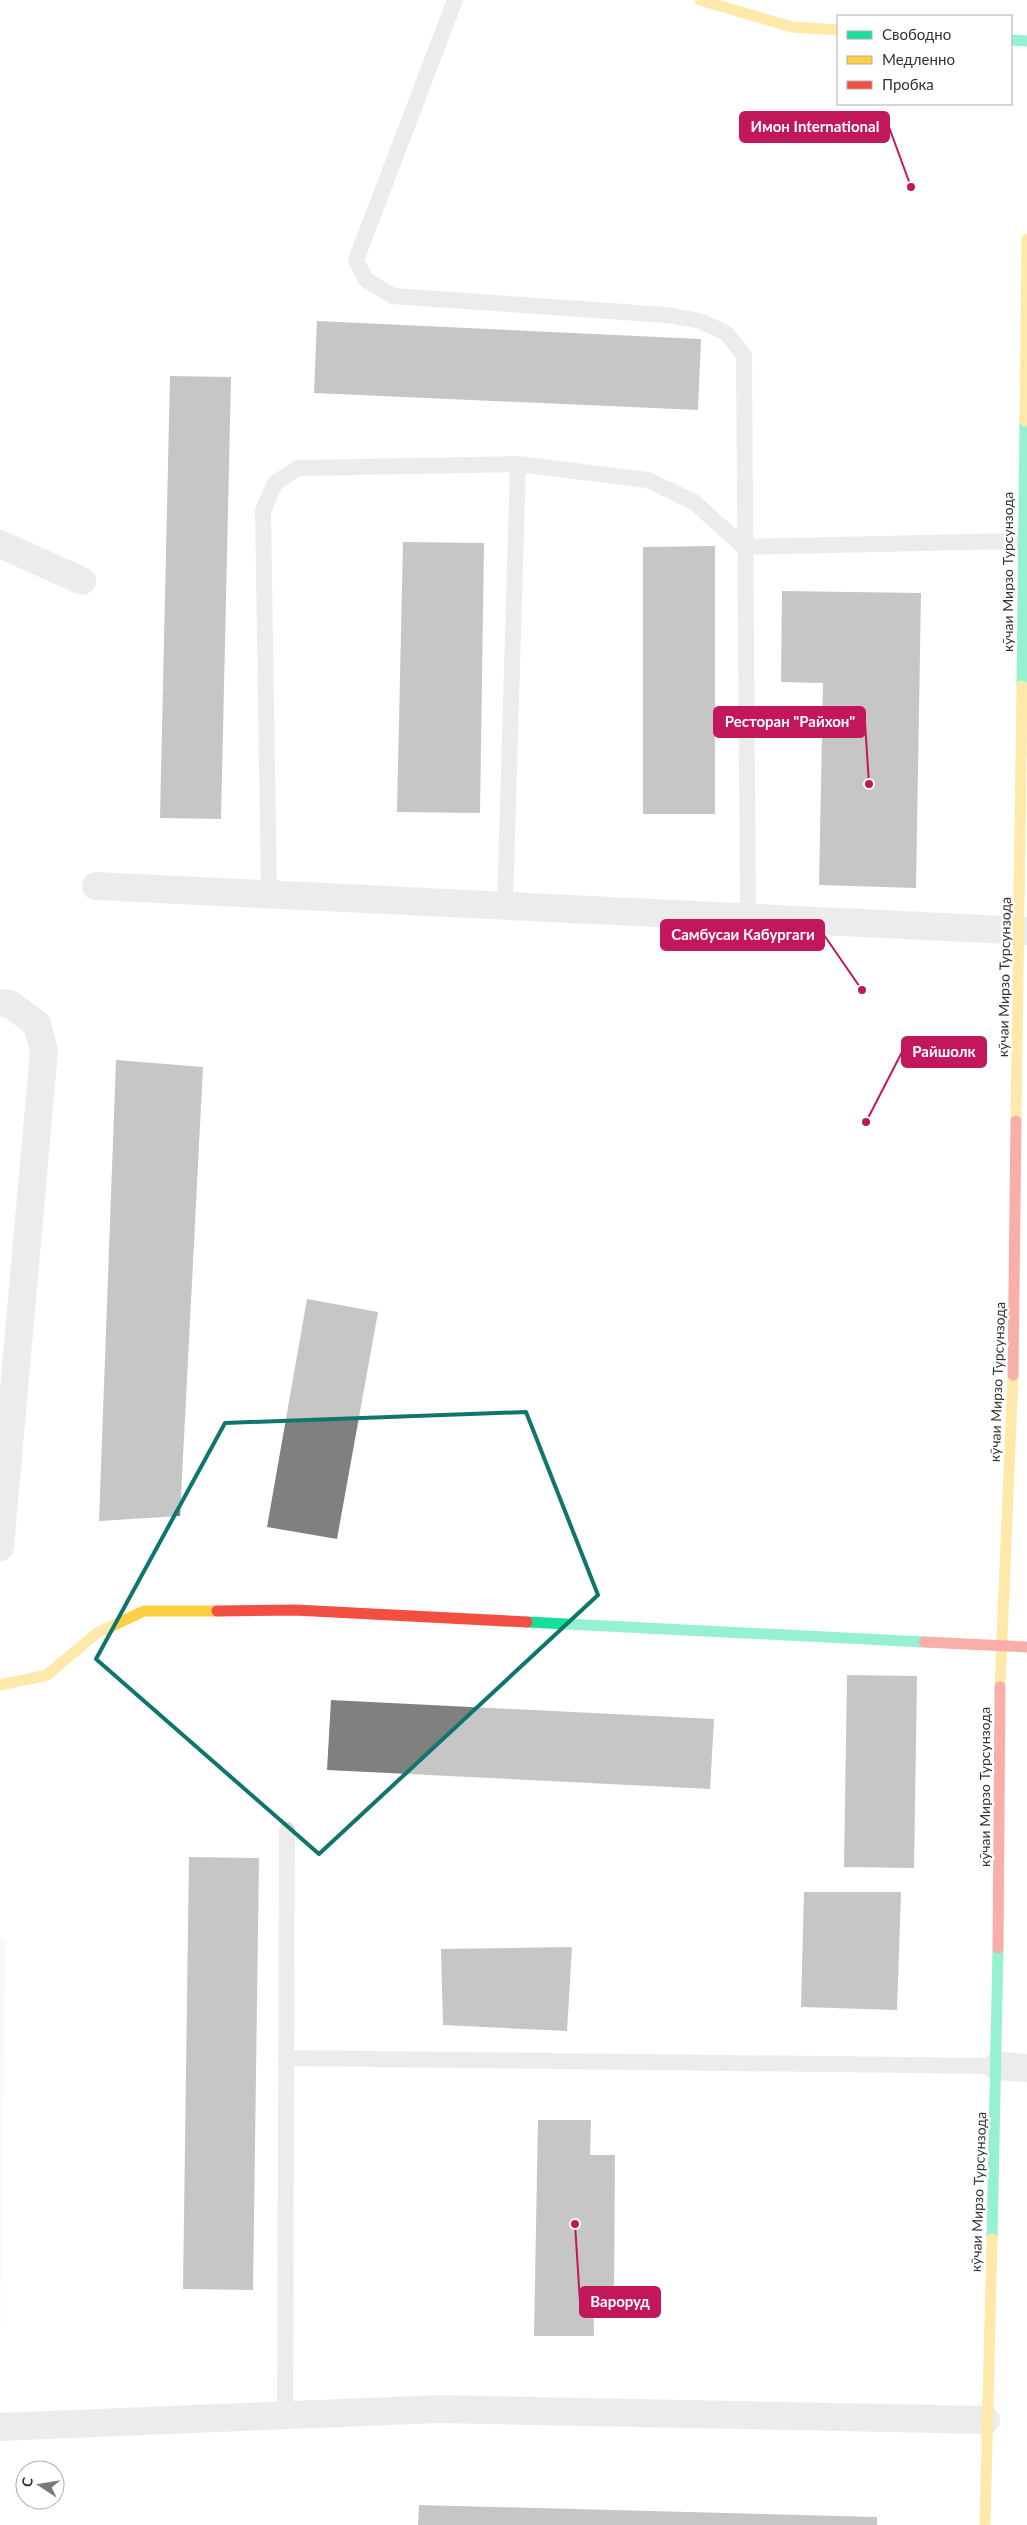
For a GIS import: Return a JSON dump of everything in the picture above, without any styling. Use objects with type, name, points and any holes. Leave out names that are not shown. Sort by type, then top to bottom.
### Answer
[{"type":"main road","points":[[700,0],[792,27],[837,30]]},
{"type":"main road","points":[[1012,40],[1027,41]]},
{"type":"main road","name":"кӯчаи Мирзо Турсунзода","points":[[985,2525],[986,2420],[997,2066],[1000,1645],[1013,1389],[1021,1277],[1027,240]]},
{"type":"main road","points":[[0,1685],[47,1675],[97,1633],[144,1612],[295,1610],[1027,1647]]},
{"type":"street","points":[[0,544],[82,581]]},
{"type":"street","points":[[96,886],[1024,931]]},
{"type":"street","points":[[0,1002],[10,1004],[37,1024],[44,1051],[0,1546]]},
{"type":"street","points":[[997,2066],[1027,2068]]},
{"type":"street","points":[[0,2427],[440,2409],[986,2420]]},
{"type":"lane","points":[[455,0],[356,260],[366,280],[393,296],[667,315],[700,321],[726,333],[744,355],[748,917]]},
{"type":"lane","points":[[505,906],[518,464]]},
{"type":"lane","points":[[269,894],[263,511],[275,483],[298,468],[518,464],[648,480],[694,502],[744,546],[1024,541]]},
{"type":"lane","points":[[285,2416],[287,1830]]},
{"type":"lane","points":[[286,2058],[997,2066]]},
{"type":"highlighted area","points":[[526,1412],[598,1595],[319,1854],[96,1659],[225,1423]]},
{"type":"shaded area","points":[[0,1939],[5,1939],[0,2357]]},
{"type":"building","points":[[317,321],[701,339],[698,410],[314,393]]},
{"type":"building","points":[[170,376],[231,377],[221,819],[160,818]]},
{"type":"building","points":[[403,542],[484,543],[480,813],[397,812]]},
{"type":"building","points":[[715,546],[715,814],[643,814],[643,547]]},
{"type":"building","points":[[782,591],[921,593],[916,888],[819,885],[823,683],[781,682]]},
{"type":"building","points":[[116,1060],[203,1067],[180,1516],[99,1521]]},
{"type":"building","points":[[307,1299],[378,1312],[337,1539],[267,1527]]},
{"type":"building","points":[[847,1675],[917,1676],[914,1868],[844,1867]]},
{"type":"building","points":[[331,1700],[714,1719],[710,1789],[327,1770]]},
{"type":"building","points":[[189,1857],[259,1858],[253,2290],[183,2289]]},
{"type":"building","points":[[804,1892],[901,1892],[897,2010],[801,2007]]},
{"type":"building","points":[[572,1947],[567,2031],[443,2025],[441,1949]]},
{"type":"building","points":[[538,2120],[591,2120],[590,2155],[615,2155],[614,2294],[593,2293],[594,2336],[534,2336]]},
{"type":"building","points":[[419,2505],[877,2517],[877,2525],[418,2525]]},
{"type":"traffic: fast","points":[[1012,40],[1027,41]]},
{"type":"traffic: fast","points":[[1022,686],[1025,421]]},
{"type":"traffic: fast","points":[[527,1622],[924,1642]]},
{"type":"traffic: fast","points":[[992,2239],[998,1948]]},
{"type":"traffic: slow","points":[[700,0],[792,27],[837,30]]},
{"type":"traffic: slow","points":[[1025,421],[1027,239]]},
{"type":"traffic: slow","points":[[1016,1121],[1022,686]]},
{"type":"traffic: slow","points":[[1000,1687],[1013,1375]]},
{"type":"traffic: slow","points":[[0,1685],[47,1675],[97,1633],[144,1611],[217,1611]]},
{"type":"traffic: slow","points":[[985,2525],[992,2239]]},
{"type":"traffic: jam","points":[[1013,1375],[1016,1121]]},
{"type":"traffic: jam","points":[[217,1611],[295,1610],[527,1622]]},
{"type":"traffic: jam","points":[[924,1642],[1027,1647]]},
{"type":"traffic: jam","points":[[998,1948],[1000,1687]]},
{"type":"place","name":"Имон International","points":[[911,187]]},
{"type":"place","name":"Ресторан \"Райхон\"","points":[[869,784]]},
{"type":"place","name":"Самбусаи Кабургаги","points":[[862,990]]},
{"type":"place","name":"Райшолк","points":[[866,1122]]},
{"type":"place","name":"Вароруд","points":[[575,2224]]}]
